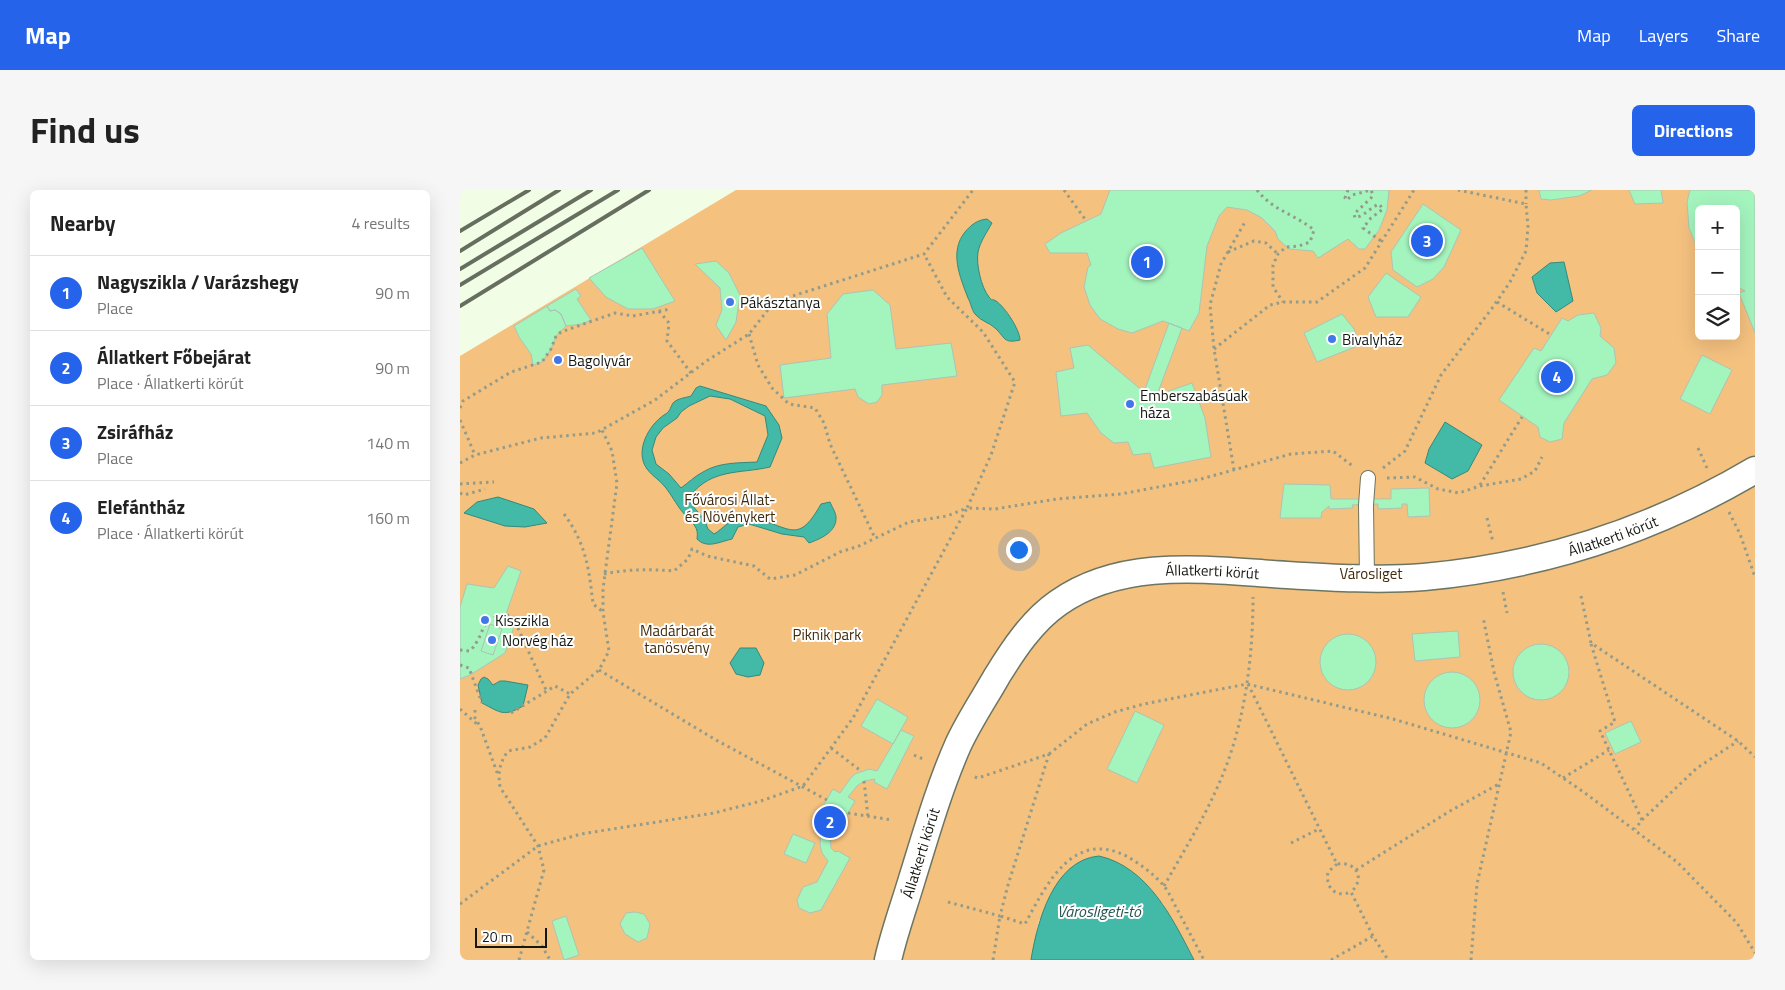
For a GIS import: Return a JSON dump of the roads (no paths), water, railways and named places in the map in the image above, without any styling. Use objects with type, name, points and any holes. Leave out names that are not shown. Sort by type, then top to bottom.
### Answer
[{"type":"street","name":"Állatkerti körút","points":[[888,960],[924,838],[959,742],[1008,659],[1031,628],[1060,601],[1084,588],[1112,577],[1138,572],[1190,570],[1367,578],[1422,577],[1498,568],[1579,549],[1651,523],[1718,492],[1755,470]]},
{"type":"lane","points":[[1367,578],[1366,505],[1368,478]]},
{"type":"water","points":[[987,219],[992,223],[978,252],[980,275],[986,293],[1008,313],[1018,331],[1020,340],[1010,341],[1005,339],[993,326],[975,314],[959,273],[957,256],[960,240],[972,225],[980,220]]},
{"type":"water","points":[[1564,262],[1573,301],[1556,312],[1537,293],[1532,277],[1550,263]]},
{"type":"water","points":[[700,386],[766,406],[779,425],[782,438],[770,467],[717,476],[699,487],[690,496],[691,504],[704,519],[708,529],[714,534],[736,518],[746,516],[786,529],[800,529],[813,517],[821,504],[830,502],[836,517],[836,522],[831,531],[809,543],[804,537],[782,534],[749,524],[738,527],[732,539],[705,544],[697,539],[695,526],[680,510],[664,485],[647,469],[643,462],[642,454],[645,439],[653,425],[658,419],[668,413],[675,401],[691,396],[696,388]],"holes":[[[710,396],[730,399],[765,416],[768,435],[757,462],[716,466],[700,474],[681,488],[669,474],[656,464],[652,450],[656,437],[663,428],[689,406]]]},
{"type":"water","points":[[1445,422],[1482,445],[1468,471],[1452,479],[1425,463],[1429,449]]},
{"type":"water","points":[[498,497],[534,509],[547,523],[525,527],[505,526],[464,513],[477,502]]},
{"type":"water","points":[[740,648],[756,648],[764,663],[760,675],[748,677],[736,674],[730,663]]},
{"type":"water","points":[[484,677],[493,685],[500,681],[505,681],[528,685],[523,706],[507,713],[482,703],[478,685]]},
{"type":"water","name":"Városligeti-tó","points":[[1099,856],[1116,862],[1132,871],[1145,883],[1168,912],[1194,960],[1031,960],[1043,912],[1059,881],[1070,869],[1083,860]]},
{"type":"railway","points":[[460,231],[529,190]]},
{"type":"railway","points":[[460,251],[559,190]]},
{"type":"railway","points":[[460,269],[591,190]]},
{"type":"railway","points":[[460,285],[618,190]]},
{"type":"railway","points":[[460,306],[649,190]]},
{"type":"place","name":"Zsiráfház","points":[[1427,241]]},
{"type":"place","name":"Nagyszikla / Varázshegy","points":[[1147,262]]},
{"type":"place","name":"Pákásztanya","points":[[730,302]]},
{"type":"place","name":"Bivalyház","points":[[1332,339]]},
{"type":"place","name":"Bagolyvár","points":[[558,360]]},
{"type":"place","name":"Elefántház","points":[[1557,377]]},
{"type":"place","name":"Emberszabásúak háza","points":[[1130,404]]},
{"type":"place","name":"Kisszikla","points":[[485,620]]},
{"type":"place","name":"Norvég ház","points":[[492,640]]},
{"type":"place","name":"Állatkert Főbejárat","points":[[830,822]]},
{"type":"park label","name":"Fővárosi Állat- és Növénykert","points":[[730,508]]},
{"type":"park label","name":"Városliget","points":[[1371,573]]},
{"type":"park label","name":"Piknik park","points":[[827,634]]},
{"type":"park label","name":"Madárbarát tanösvény","points":[[677,638]]}]
